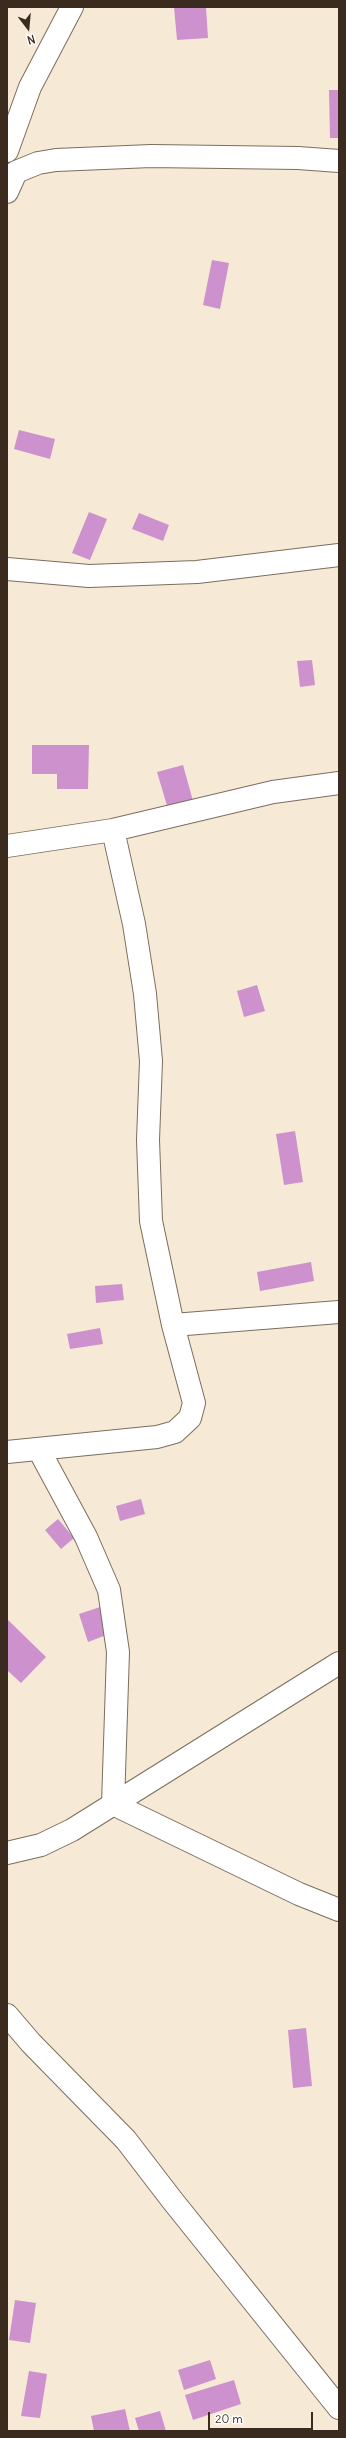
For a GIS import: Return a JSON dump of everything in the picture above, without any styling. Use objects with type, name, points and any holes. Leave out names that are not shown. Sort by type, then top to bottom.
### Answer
[{"type":"street","points":[[7,151],[30,87],[72,7]]},
{"type":"street","points":[[7,192],[11,171],[38,163],[97,157],[298,158],[339,161]]},
{"type":"street","points":[[7,570],[89,576],[198,572],[339,555]]},
{"type":"street","points":[[7,846],[114,830],[273,792],[339,783]]},
{"type":"street","points":[[7,1452],[157,1437],[175,1432],[190,1418],[194,1404],[173,1325],[151,1221],[148,1140],[151,1061],[145,994],[134,924],[114,830]]},
{"type":"street","points":[[173,1325],[339,1312]]},
{"type":"street","points":[[39,1450],[86,1537],[109,1590],[118,1652],[113,1804]]},
{"type":"street","points":[[7,1853],[41,1845],[72,1830],[339,1662]]},
{"type":"street","points":[[113,1804],[299,1894],[339,1910]]},
{"type":"street","points":[[7,2015],[31,2043],[126,2140],[172,2200],[339,2408]]},
{"type":"building","points":[[174,7],[206,7],[208,38],[177,40]]},
{"type":"building","points":[[329,90],[339,90],[339,138],[330,138]]},
{"type":"building","points":[[212,260],[229,263],[220,309],[203,305]]},
{"type":"building","points":[[19,430],[55,439],[50,459],[14,449]]},
{"type":"building","points":[[89,512],[107,519],[90,560],[72,553]]},
{"type":"building","points":[[139,513],[169,525],[163,541],[132,529]]},
{"type":"building","points":[[312,660],[315,685],[300,687],[297,661]]},
{"type":"building","points":[[32,745],[89,745],[88,789],[57,789],[57,774],[32,774]]},
{"type":"building","points":[[183,765],[193,801],[168,809],[157,772]]},
{"type":"building","points":[[257,985],[265,1011],[244,1017],[237,991]]},
{"type":"building","points":[[295,1131],[303,1182],[284,1185],[276,1134]]},
{"type":"building","points":[[311,1262],[314,1281],[260,1291],[257,1272]]},
{"type":"building","points":[[122,1284],[124,1300],[96,1303],[95,1286]]},
{"type":"building","points":[[100,1328],[103,1344],[70,1349],[67,1334]]},
{"type":"building","points":[[141,1499],[145,1514],[120,1521],[116,1506]]},
{"type":"building","points":[[58,1519],[74,1538],[61,1549],[45,1530]]},
{"type":"building","points":[[100,1607],[109,1634],[88,1642],[79,1614]]},
{"type":"building","points":[[7,1619],[46,1657],[21,1683],[8,1671],[7,1672]]},
{"type":"building","points":[[306,2028],[312,2086],[293,2088],[288,2030]]},
{"type":"building","points":[[15,2300],[36,2303],[30,2343],[9,2340]]},
{"type":"building","points":[[210,2360],[216,2379],[184,2390],[178,2370]]},
{"type":"building","points":[[29,2371],[47,2374],[40,2418],[21,2416]]},
{"type":"building","points":[[234,2380],[241,2404],[193,2420],[185,2395]]},
{"type":"building","points":[[125,2409],[130,2431],[94,2431],[91,2416]]},
{"type":"building","points":[[160,2411],[166,2431],[139,2431],[135,2418]]}]
